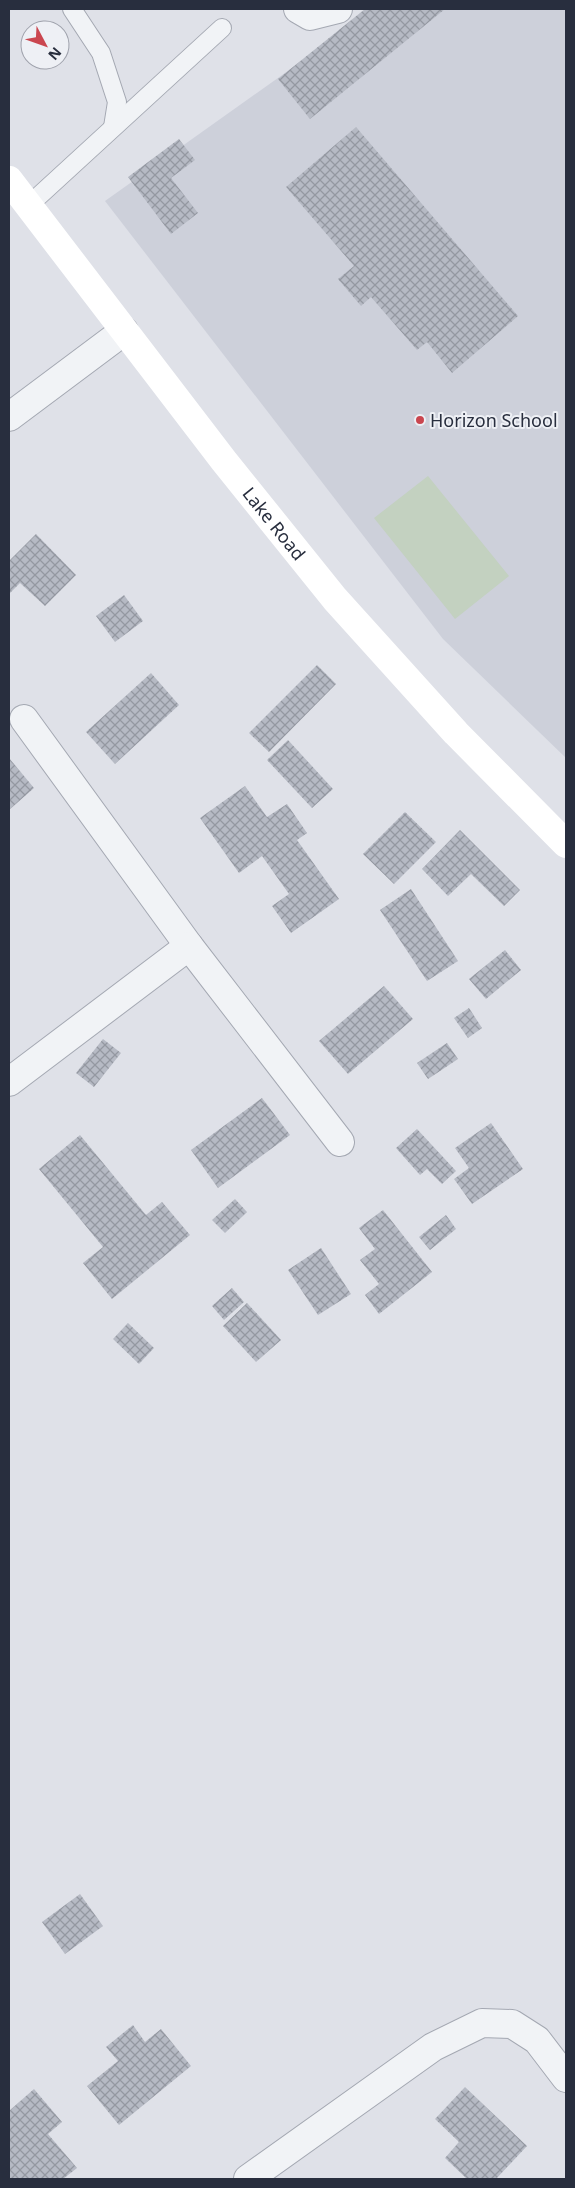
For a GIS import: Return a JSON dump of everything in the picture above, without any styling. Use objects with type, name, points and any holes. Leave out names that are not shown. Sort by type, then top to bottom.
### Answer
[{"type":"main road","name":"Lake Road","points":[[9,180],[224,461],[335,599],[456,733],[566,844]]},
{"type":"street","points":[[298,9],[310,16],[338,9]]},
{"type":"street","points":[[9,416],[124,331]]},
{"type":"street","points":[[24,719],[189,946],[340,1142]]},
{"type":"street","points":[[9,1082],[189,946]]},
{"type":"street","points":[[248,2179],[433,2047],[482,2023],[512,2024],[537,2040],[566,2078]]},
{"type":"lane","points":[[72,9],[101,53],[117,102],[113,127]]},
{"type":"lane","points":[[29,205],[222,28]]},
{"type":"shaded area","name":"Horizon School","points":[[375,9],[566,9],[566,758],[443,639],[105,201]]},
{"type":"green space","points":[[428,476],[509,576],[455,619],[374,518]]},
{"type":"building","points":[[365,9],[445,9],[310,119],[278,79]]},
{"type":"building","points":[[356,127],[518,316],[452,373],[427,342],[417,350],[371,297],[361,306],[338,279],[354,266],[286,187]]},
{"type":"building","points":[[179,139],[195,160],[171,178],[198,213],[171,234],[128,177]]},
{"type":"building","points":[[36,534],[76,575],[45,606],[20,583],[9,594],[9,561]]},
{"type":"building","points":[[124,595],[143,621],[115,642],[96,616]]},
{"type":"building","points":[[317,665],[336,684],[269,752],[249,733]]},
{"type":"building","points":[[151,673],[179,705],[115,764],[86,732]]},
{"type":"building","points":[[288,740],[333,789],[312,808],[267,760]]},
{"type":"building","points":[[9,758],[34,788],[9,810]]},
{"type":"building","points":[[245,786],[267,817],[287,804],[307,833],[297,840],[339,899],[291,933],[272,906],[289,894],[262,856],[239,873],[200,818]]},
{"type":"building","points":[[405,812],[436,842],[394,884],[363,854]]},
{"type":"building","points":[[460,830],[520,890],[504,906],[471,874],[448,896],[422,869]]},
{"type":"building","points":[[411,889],[458,961],[427,981],[380,910]]},
{"type":"building","points":[[505,950],[521,970],[486,999],[469,979]]},
{"type":"building","points":[[384,986],[413,1019],[348,1074],[319,1041]]},
{"type":"building","points":[[469,1008],[482,1028],[468,1038],[454,1018]]},
{"type":"building","points":[[103,1039],[121,1053],[94,1087],[76,1073]]},
{"type":"building","points":[[447,1043],[458,1059],[428,1079],[417,1063]]},
{"type":"building","points":[[262,1098],[290,1135],[218,1188],[191,1150]]},
{"type":"building","points":[[491,1123],[523,1169],[472,1204],[454,1179],[469,1168],[455,1148]]},
{"type":"building","points":[[417,1129],[456,1171],[442,1184],[427,1169],[420,1175],[396,1148]]},
{"type":"building","points":[[80,1135],[146,1215],[162,1202],[190,1235],[112,1299],[83,1263],[103,1247],[39,1169]]},
{"type":"building","points":[[235,1199],[247,1212],[225,1233],[212,1220]]},
{"type":"building","points":[[383,1210],[432,1272],[379,1314],[365,1295],[379,1284],[360,1260],[375,1249],[359,1228]]},
{"type":"building","points":[[446,1215],[456,1229],[430,1250],[419,1237]]},
{"type":"building","points":[[321,1248],[351,1294],[318,1315],[288,1270]]},
{"type":"building","points":[[232,1288],[244,1302],[224,1320],[212,1306]]},
{"type":"building","points":[[247,1303],[281,1340],[256,1362],[223,1326]]},
{"type":"building","points":[[128,1323],[154,1348],[139,1364],[113,1339]]},
{"type":"building","points":[[80,1894],[103,1926],[65,1954],[42,1922]]},
{"type":"building","points":[[133,2025],[145,2042],[161,2029],[191,2066],[119,2125],[87,2086],[118,2061],[106,2047]]},
{"type":"building","points":[[465,2087],[527,2146],[496,2179],[467,2179],[445,2158],[459,2142],[435,2119]]},
{"type":"building","points":[[34,2089],[62,2122],[48,2134],[77,2168],[63,2179],[9,2179],[9,2111]]},
{"type":"place","name":"Horizon School","points":[[420,420]]}]
